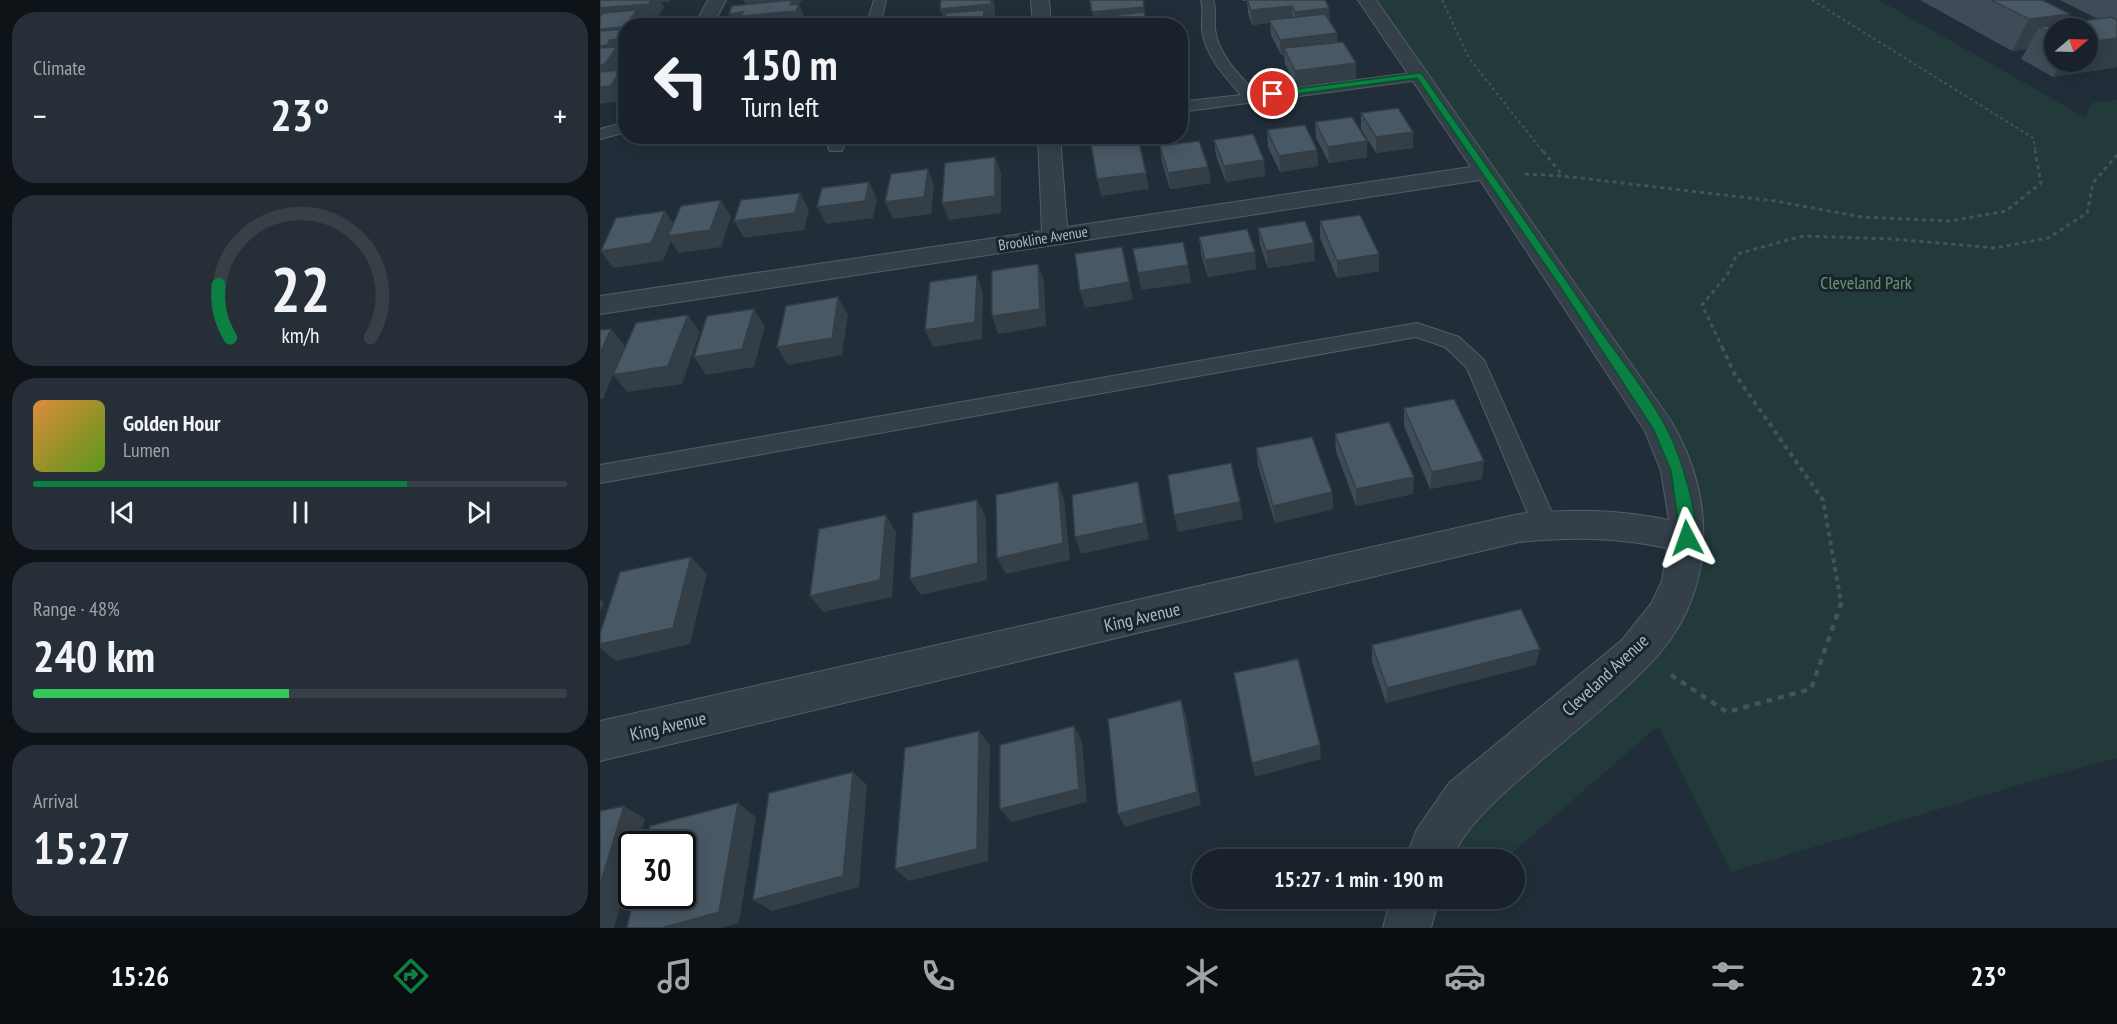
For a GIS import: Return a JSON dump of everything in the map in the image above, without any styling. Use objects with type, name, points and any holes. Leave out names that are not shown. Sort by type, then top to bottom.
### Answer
[{"type":"street","points":[[707,18],[717,0]]},
{"type":"street","points":[[1040,0],[1041,18]]},
{"type":"street","name":"Cleveland Avenue","points":[[1367,0],[1660,429],[1678,471],[1686,516],[1687,538],[1680,581],[1665,615],[1636,652],[1465,799],[1432,849]]},
{"type":"street","points":[[1049,144],[1055,236]]},
{"type":"street","name":"Brookline Avenue","points":[[600,305],[1485,172]]},
{"type":"street","name":"King Avenue","points":[[600,741],[986,654],[1519,528],[1571,523],[1634,527],[1687,538]]},
{"type":"street","points":[[1407,928],[1412,909]]},
{"type":"lane","points":[[875,18],[880,0]]},
{"type":"lane","points":[[1207,0],[1210,8],[1208,32],[1223,66],[1252,97]]},
{"type":"lane","points":[[1188,105],[1419,76]]},
{"type":"lane","points":[[600,134],[618,129]]},
{"type":"lane","points":[[600,474],[1417,330],[1452,342],[1476,365],[1545,526]]},
{"type":"path","points":[[1442,0],[1469,58],[1563,176],[1775,201],[1862,217],[1950,220],[2006,211],[2041,183],[2033,138],[1812,0]]},
{"type":"path","points":[[1636,652],[1727,712],[1811,689],[1842,600],[1823,500],[1734,373],[1702,305],[1727,275],[1737,254],[1803,236],[1893,239],[1995,248],[2048,238],[2087,213],[2093,183],[2117,155]]},
{"type":"green space","name":"Cleveland Park","points":[[1367,0],[1879,0],[2086,118],[2091,103],[2117,100],[2117,758],[2025,783],[1731,872],[1658,726],[1517,849],[1438,849],[1665,615],[1678,471]]},
{"type":"building","points":[[600,0],[651,0],[649,4],[600,8]]},
{"type":"building","points":[[792,0],[790,5],[799,4],[796,11],[741,16],[743,12],[729,14],[732,6]]},
{"type":"building","points":[[941,0],[991,0],[991,4],[940,9]]},
{"type":"building","points":[[1090,0],[1143,0],[1144,7],[1092,12]]},
{"type":"building","points":[[1247,0],[1325,0],[1329,8],[1295,12],[1292,6],[1251,10]]},
{"type":"building","points":[[1991,0],[2042,0],[2070,14],[2029,19]]},
{"type":"building","points":[[637,10],[631,18],[618,18],[618,28],[600,29],[600,17],[603,13]]},
{"type":"building","points":[[984,10],[983,18],[945,18],[946,13]]},
{"type":"building","points":[[1144,12],[1145,18],[1091,18]]},
{"type":"building","points":[[1325,14],[1337,33],[1280,40],[1269,20]]},
{"type":"building","points":[[2111,17],[2117,20],[2117,38],[2098,41],[2098,19]]},
{"type":"building","points":[[618,30],[618,39],[610,40],[607,45],[600,46],[600,31]]},
{"type":"building","points":[[1343,42],[1356,63],[1295,71],[1284,48]]},
{"type":"building","points":[[617,47],[605,64],[600,65],[600,48]]},
{"type":"building","points":[[618,70],[618,75],[611,86],[600,87],[600,72]]},
{"type":"building","points":[[1398,108],[1413,132],[1376,137],[1361,113]]},
{"type":"building","points":[[1352,117],[1367,141],[1328,147],[1315,122]]},
{"type":"building","points":[[1305,125],[1317,150],[1279,156],[1267,130]]},
{"type":"building","points":[[1253,134],[1264,160],[1224,166],[1214,140]]},
{"type":"building","points":[[1199,141],[1208,167],[1168,173],[1160,146]]},
{"type":"building","points":[[1091,144],[1139,144],[1146,173],[1097,179]]},
{"type":"building","points":[[995,157],[995,196],[942,203],[945,163]]},
{"type":"building","points":[[928,169],[924,197],[885,202],[891,174]]},
{"type":"building","points":[[869,182],[865,201],[817,207],[822,188]]},
{"type":"building","points":[[800,193],[795,213],[734,221],[741,200]]},
{"type":"building","points":[[721,200],[710,230],[668,236],[681,206]]},
{"type":"building","points":[[665,211],[651,243],[601,251],[616,218]]},
{"type":"building","points":[[1360,215],[1379,254],[1337,261],[1320,221]]},
{"type":"building","points":[[1305,221],[1314,243],[1266,251],[1258,228]]},
{"type":"building","points":[[1247,229],[1255,252],[1205,260],[1199,237]]},
{"type":"building","points":[[1183,242],[1188,265],[1138,273],[1133,249]]},
{"type":"building","points":[[1122,247],[1129,282],[1080,291],[1075,254]]},
{"type":"building","points":[[1038,264],[1040,309],[992,316],[992,271]]},
{"type":"building","points":[[977,275],[975,322],[925,330],[930,282]]},
{"type":"building","points":[[838,297],[832,338],[777,347],[786,306]]},
{"type":"building","points":[[754,309],[742,349],[694,357],[707,316]]},
{"type":"building","points":[[688,315],[668,366],[613,375],[636,323]]},
{"type":"building","points":[[611,329],[600,353],[600,330]]},
{"type":"building","points":[[1454,399],[1484,461],[1432,472],[1404,408]]},
{"type":"building","points":[[1389,422],[1414,477],[1356,489],[1335,434]]},
{"type":"building","points":[[1312,437],[1332,492],[1273,506],[1256,448]]},
{"type":"building","points":[[1231,463],[1240,502],[1174,515],[1168,475]]},
{"type":"building","points":[[1058,482],[1063,543],[997,558],[996,495]]},
{"type":"building","points":[[1138,482],[1144,523],[1075,537],[1072,495]]},
{"type":"building","points":[[977,500],[978,563],[910,579],[913,513]]},
{"type":"building","points":[[886,515],[880,580],[810,596],[819,529]]},
{"type":"building","points":[[691,557],[673,628],[600,644],[600,634],[620,572]]},
{"type":"building","points":[[1521,609],[1540,649],[1387,688],[1372,645]]},
{"type":"building","points":[[1298,659],[1320,745],[1252,763],[1234,673]]},
{"type":"building","points":[[1181,700],[1197,792],[1118,814],[1108,719]]},
{"type":"building","points":[[1074,726],[1079,789],[1000,809],[1000,745]]},
{"type":"building","points":[[979,731],[977,849],[895,869],[905,748]]},
{"type":"building","points":[[853,772],[843,876],[753,900],[769,793]]},
{"type":"building","points":[[738,803],[719,912],[662,928],[627,928],[631,909],[696,909],[696,831],[649,831],[650,826]]},
{"type":"building","points":[[624,806],[600,885],[600,811]]},
{"type":"route","points":[[1273,94],[1419,76],[1564,285],[1660,429],[1678,471],[1686,516],[1687,538]]}]
